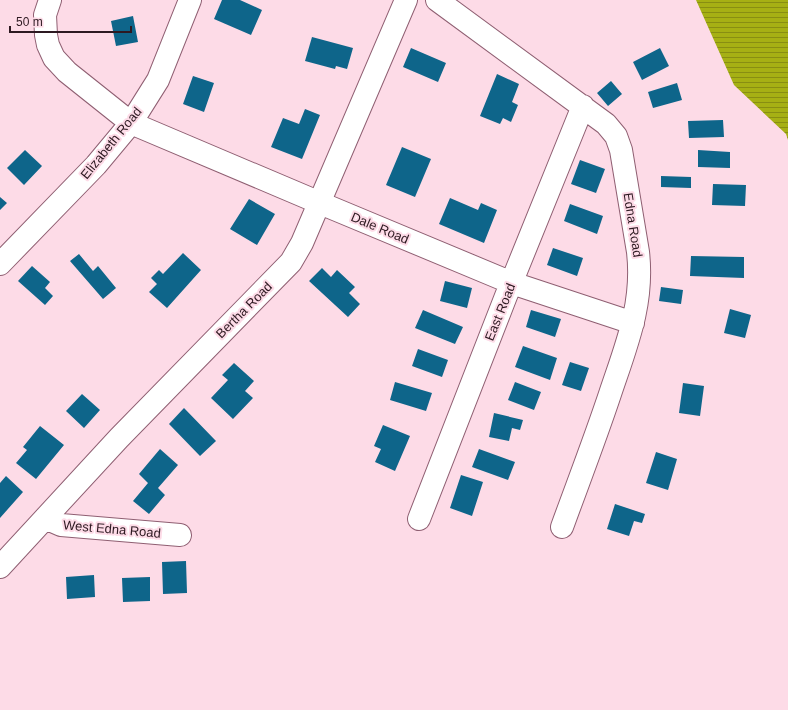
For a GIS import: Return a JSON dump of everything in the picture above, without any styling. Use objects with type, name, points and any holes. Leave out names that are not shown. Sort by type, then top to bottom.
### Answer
[{"type":"street","name":"Dale Road","points":[[50,0],[45,15],[46,35],[48,45],[54,58],[67,72],[131,122],[512,283],[633,323]]},
{"type":"street","name":"Elizabeth Road","points":[[0,264],[96,165],[131,122],[158,80],[190,0]]},
{"type":"street","name":"Bertha Road","points":[[0,567],[119,438],[291,262],[302,243],[320,203],[406,0]]},
{"type":"street","name":"Edna Road","points":[[437,0],[584,106],[606,124],[616,136],[621,150],[640,268],[639,295],[629,339],[562,527]]},
{"type":"street","name":"East Road","points":[[419,519],[584,106]]},
{"type":"street","name":"West Edna Road","points":[[45,518],[61,525],[180,535]]},
{"type":"shaded area","points":[[696,0],[788,0],[788,140],[786,134],[734,85]]},
{"type":"building","points":[[222,0],[240,0],[262,10],[251,35],[214,19]]},
{"type":"building","points":[[133,16],[138,42],[116,46],[111,21]]},
{"type":"building","points":[[312,37],[353,48],[347,69],[336,66],[335,69],[305,61]]},
{"type":"building","points":[[411,48],[446,63],[438,82],[403,67]]},
{"type":"building","points":[[660,48],[669,66],[642,80],[633,62]]},
{"type":"building","points":[[497,74],[519,84],[512,102],[518,105],[511,122],[503,118],[500,124],[480,116]]},
{"type":"building","points":[[193,76],[214,83],[204,112],[183,104]]},
{"type":"building","points":[[611,81],[622,94],[608,106],[597,93]]},
{"type":"building","points":[[677,83],[682,100],[653,108],[648,92]]},
{"type":"building","points":[[305,109],[320,115],[302,159],[271,147],[283,118],[299,124]]},
{"type":"building","points":[[723,120],[724,137],[689,138],[688,121]]},
{"type":"building","points":[[402,147],[431,159],[415,197],[386,185]]},
{"type":"building","points":[[25,150],[42,166],[24,185],[7,168]]},
{"type":"building","points":[[698,150],[730,152],[730,168],[698,167]]},
{"type":"building","points":[[580,160],[605,169],[596,193],[571,184]]},
{"type":"building","points":[[661,176],[691,177],[691,188],[661,187]]},
{"type":"building","points":[[713,184],[746,185],[745,206],[712,205]]},
{"type":"building","points":[[0,197],[7,203],[0,210]]},
{"type":"building","points":[[450,198],[478,210],[481,203],[497,210],[484,243],[439,224]]},
{"type":"building","points":[[249,199],[275,214],[257,245],[230,229]]},
{"type":"building","points":[[570,204],[603,216],[597,234],[564,221]]},
{"type":"building","points":[[553,248],[583,258],[577,276],[547,265]]},
{"type":"building","points":[[183,253],[201,270],[167,308],[149,292],[157,284],[151,278],[159,270],[163,274]]},
{"type":"building","points":[[79,254],[93,271],[98,266],[116,288],[103,299],[70,261]]},
{"type":"building","points":[[691,256],[744,257],[744,278],[690,276]]},
{"type":"building","points":[[32,266],[50,282],[45,288],[53,296],[45,305],[18,281]]},
{"type":"building","points":[[322,268],[331,277],[337,270],[355,287],[349,293],[360,304],[348,317],[309,281]]},
{"type":"building","points":[[445,281],[472,288],[467,308],[440,301]]},
{"type":"building","points":[[661,287],[683,290],[681,304],[659,301]]},
{"type":"building","points":[[730,309],[751,315],[745,338],[724,333]]},
{"type":"building","points":[[423,310],[463,327],[455,344],[415,328]]},
{"type":"building","points":[[531,310],[561,319],[555,337],[526,327]]},
{"type":"building","points":[[523,346],[557,358],[550,380],[515,367]]},
{"type":"building","points":[[418,349],[448,360],[442,377],[412,366]]},
{"type":"building","points":[[570,362],[589,368],[581,391],[562,385]]},
{"type":"building","points":[[234,363],[254,381],[245,391],[253,398],[233,419],[211,398],[228,380],[222,375]]},
{"type":"building","points":[[395,382],[432,393],[426,411],[390,400]]},
{"type":"building","points":[[515,382],[541,392],[534,410],[508,400]]},
{"type":"building","points":[[683,383],[704,386],[700,416],[679,413]]},
{"type":"building","points":[[82,394],[100,410],[84,428],[66,411]]},
{"type":"building","points":[[184,408],[216,441],[200,456],[169,424]]},
{"type":"building","points":[[494,413],[523,420],[520,430],[512,428],[509,441],[489,437]]},
{"type":"building","points":[[383,425],[410,436],[395,471],[375,462],[381,449],[374,446]]},
{"type":"building","points":[[40,426],[64,445],[36,479],[16,463],[27,450],[23,447]]},
{"type":"building","points":[[160,449],[178,465],[158,488],[165,495],[149,514],[133,501],[148,483],[139,474]]},
{"type":"building","points":[[479,449],[515,462],[508,480],[472,467]]},
{"type":"building","points":[[656,452],[677,459],[668,490],[646,483]]},
{"type":"building","points":[[461,475],[483,482],[472,516],[450,508]]},
{"type":"building","points":[[6,476],[23,492],[0,518],[0,483]]},
{"type":"building","points":[[615,504],[645,514],[642,523],[634,521],[629,536],[607,529]]},
{"type":"building","points":[[186,561],[187,593],[163,594],[162,562]]},
{"type":"building","points":[[94,575],[95,597],[67,599],[66,577]]},
{"type":"building","points":[[150,577],[150,601],[123,602],[122,578]]}]
